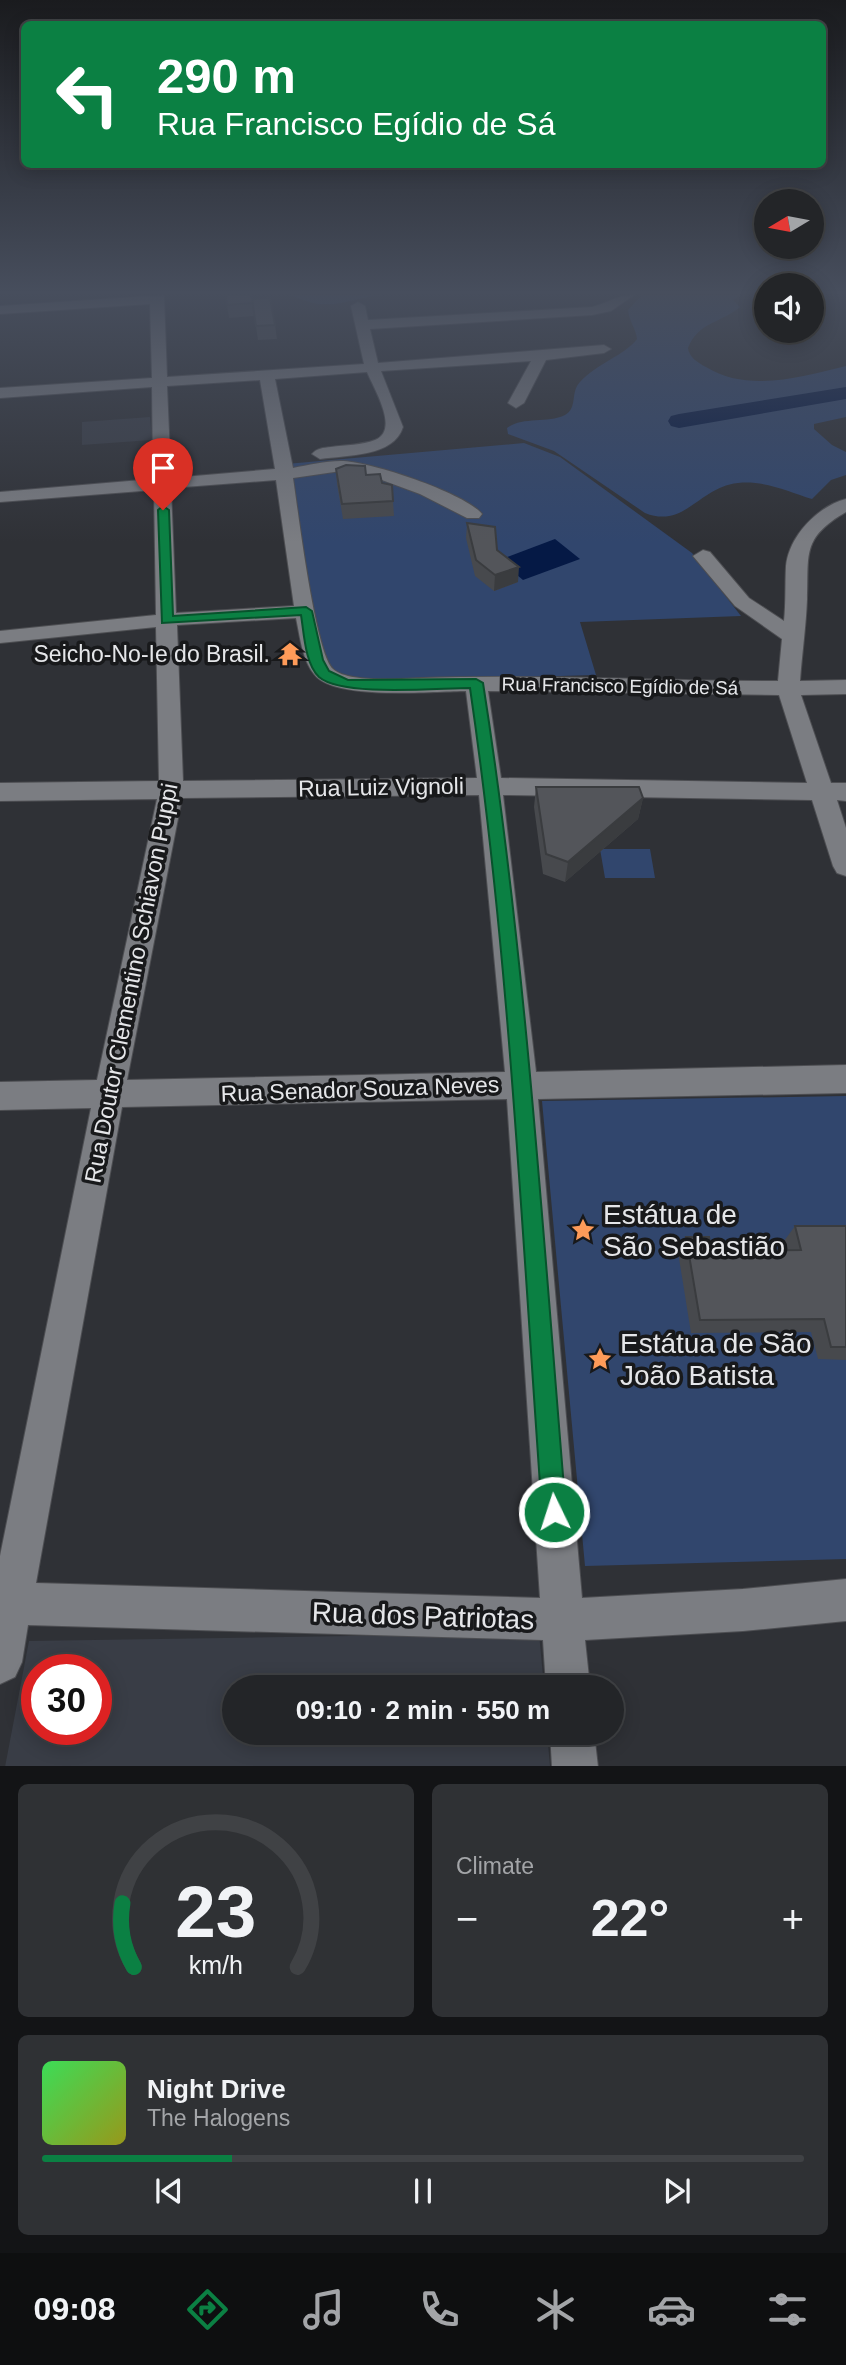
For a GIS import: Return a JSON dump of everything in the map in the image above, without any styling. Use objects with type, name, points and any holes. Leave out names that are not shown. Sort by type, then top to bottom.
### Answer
[{"type":"street","name":"Rua Doutor Clementino Schiavon Puppi","points":[[0,1662],[6,1603],[172,790],[162,377]]},
{"type":"street","points":[[0,393],[225,377]]},
{"type":"street","name":"Rua Francisco Egídio de Sá","points":[[267,377],[306,611],[324,674],[346,684],[846,687]]},
{"type":"street","points":[[0,497],[163,482],[284,466],[380,444],[392,436],[395,427],[376,377]]},
{"type":"street","points":[[516,403],[530,377]]},
{"type":"street","points":[[284,466],[341,466],[374,471],[426,490],[473,514]]},
{"type":"street","points":[[846,504],[827,515],[803,543],[796,564],[797,597],[788,688],[834,792],[846,866]]},
{"type":"street","points":[[703,556],[742,602],[792,636]]},
{"type":"street","points":[[0,637],[166,620],[306,611]]},
{"type":"street","points":[[476,683],[492,786],[521,1084],[567,1675]]},
{"type":"street","name":"Rua Luiz Vignoli","points":[[0,792],[492,786],[834,792]]},
{"type":"street","name":"Rua Senador Souza Neves","points":[[0,1097],[846,1079]]},
{"type":"street","name":"Rua dos Patriotas","points":[[6,1603],[562,1620],[743,1610],[846,1600]]},
{"type":"street","points":[[573,1745],[575,1766]]},
{"type":"shaded area","points":[[585,377],[732,377],[757,381],[846,377],[846,417],[814,424],[814,429],[832,445],[846,452],[846,475],[831,480],[812,499],[767,485],[738,483],[724,486],[671,516],[645,513],[554,451],[508,434],[507,428],[513,424],[565,415],[573,404],[575,390]]},
{"type":"shaded area","points":[[150,417],[152,440],[82,445],[82,422]]},
{"type":"shaded area","points":[[524,443],[560,457],[692,553],[741,616],[580,622],[596,675],[353,682],[329,671],[321,657],[286,464]]},
{"type":"shaded area","points":[[555,539],[580,559],[523,580],[499,560]]},
{"type":"shaded area","points":[[600,849],[650,849],[655,878],[605,878]]},
{"type":"shaded area","points":[[846,1096],[846,1559],[585,1566],[542,1101]]},
{"type":"shaded area","points":[[539,1633],[543,1675],[222,1675],[222,1745],[548,1745],[550,1766],[5,1766],[21,1683],[21,1745],[112,1745],[112,1654],[27,1654],[29,1641]]},
{"type":"building","points":[[346,465],[365,466],[366,475],[380,474],[382,483],[392,485],[393,501],[342,504],[336,469]]},
{"type":"building","points":[[467,523],[495,527],[497,550],[519,567],[495,575],[476,560]]},
{"type":"building","points":[[536,787],[639,787],[643,798],[568,862],[546,854]]},
{"type":"building","points":[[795,1226],[846,1226],[846,1347],[831,1347],[824,1319],[700,1320],[686,1237],[709,1237],[712,1251],[801,1250]]},
{"type":"waterway","points":[[679,421],[846,393]]},
{"type":"place","name":"Seicho-No-Ie do Brasil.","points":[[290,654]]},
{"type":"place","name":"Estátua de São Sebastião","points":[[583,1230]]},
{"type":"place","name":"Estátua de São João Batista","points":[[600,1359]]},
{"type":"route","points":[[163,510],[166,620],[306,611],[316,660],[324,674],[346,684],[476,683],[492,786],[521,1084],[554,1512]]}]
